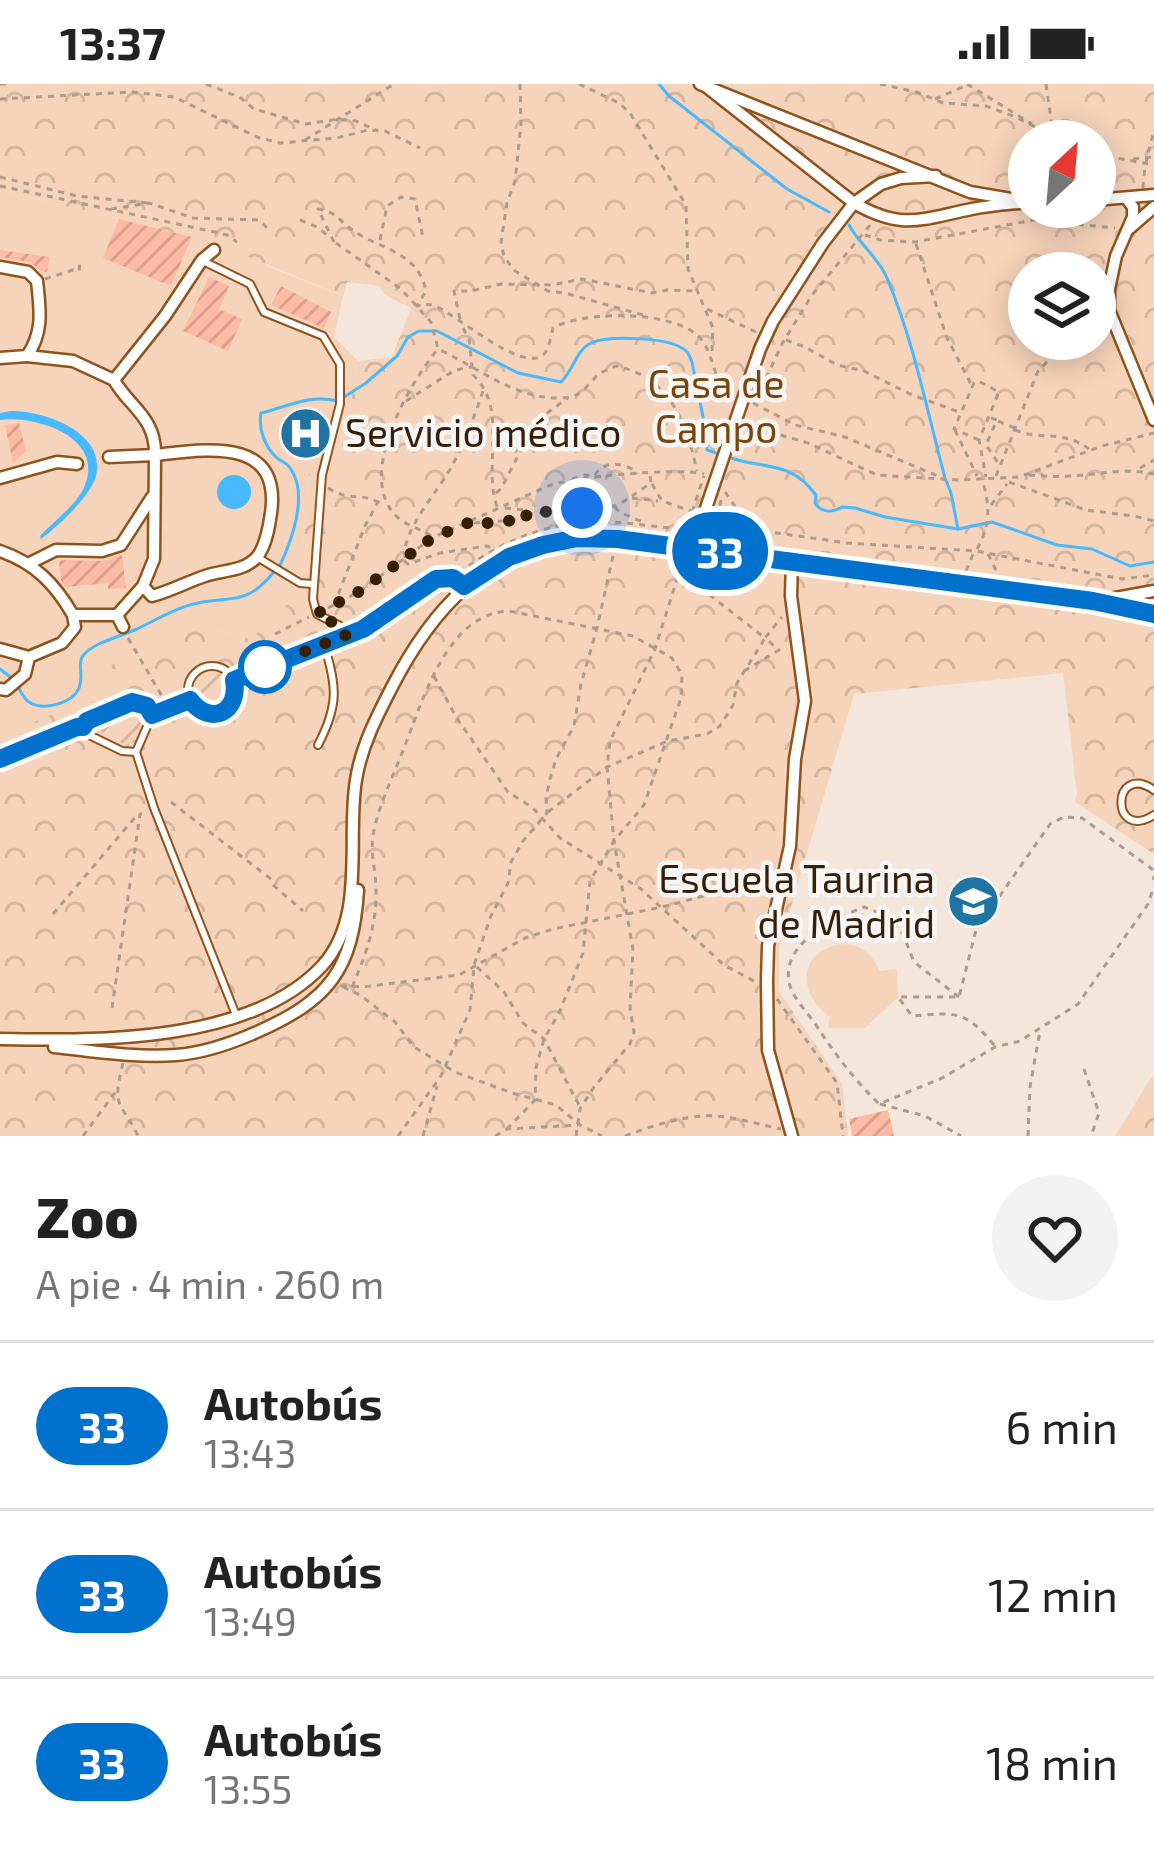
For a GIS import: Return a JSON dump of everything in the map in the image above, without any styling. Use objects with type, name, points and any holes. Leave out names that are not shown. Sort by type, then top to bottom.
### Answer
[{"type":"street","points":[[704,86],[970,192],[1008,198]]},
{"type":"street","points":[[704,86],[876,215],[898,221],[930,220],[1008,204]]},
{"type":"street","points":[[0,1039],[79,1041],[175,1032],[260,1007],[294,989],[322,965],[338,942],[350,897],[361,756],[404,663],[450,600],[509,557],[543,545],[577,538],[665,544],[699,528],[711,474],[739,425],[766,337],[789,295],[854,202],[881,184],[936,176]]},
{"type":"street","points":[[1116,199],[1149,195]]},
{"type":"street","points":[[1126,198],[1133,207],[1112,272],[1109,310],[1154,420]]},
{"type":"street","points":[[1128,230],[1154,207]]},
{"type":"street","points":[[114,380],[214,250]]},
{"type":"street","points":[[0,267],[28,272],[37,281],[38,336],[27,356]]},
{"type":"street","points":[[38,336],[54,357]]},
{"type":"street","points":[[0,358],[54,357],[114,380],[134,402],[156,440],[154,560],[143,586],[120,621],[74,615]]},
{"type":"street","points":[[109,457],[230,450],[250,458],[271,488],[266,538],[257,557],[242,567],[208,574],[152,596],[143,586]]},
{"type":"street","points":[[0,478],[57,462],[76,464]]},
{"type":"street","points":[[30,563],[56,550],[101,551],[121,545],[153,495]]},
{"type":"street","points":[[665,544],[699,528]]},
{"type":"street","points":[[699,528],[722,551],[753,549],[792,561],[1093,601],[1154,614]]},
{"type":"street","points":[[0,551],[30,563],[58,590],[74,615],[75,627],[62,643],[29,657],[0,650]]},
{"type":"street","points":[[791,1134],[768,1050],[767,988],[768,946],[790,847],[805,701],[792,561]]},
{"type":"street","points":[[1093,601],[1154,592]]},
{"type":"street","points":[[0,689],[6,690],[26,674],[29,657]]},
{"type":"street","points":[[0,1039],[124,1055],[176,1055],[250,1035],[307,1008],[336,986],[356,917],[354,832]]},
{"type":"street","points":[[294,989],[308,990],[307,1008]]},
{"type":"street","points":[[175,1032],[166,1044],[176,1055]]},
{"type":"lane","points":[[202,260],[250,284],[263,312],[323,335],[340,364],[340,404],[322,484],[314,584],[316,614],[342,627],[346,635]]},
{"type":"lane","points":[[257,557],[300,583],[314,584]]},
{"type":"lane","points":[[234,680],[370,625],[436,579],[453,578],[464,586]]},
{"type":"lane","points":[[318,745],[332,715],[335,687],[324,644]]},
{"type":"lane","points":[[218,667],[234,680],[236,696],[222,712],[207,714],[190,700],[191,678],[202,668],[218,667]]},
{"type":"lane","points":[[190,700],[152,715],[136,752],[236,1016]]},
{"type":"lane","points":[[83,727],[132,702],[147,706],[152,715]]},
{"type":"lane","points":[[83,727],[86,734],[122,751],[136,752]]},
{"type":"lane","points":[[0,759],[83,727]]},
{"type":"lane","points":[[1153,786],[1129,787],[1120,805],[1134,821],[1154,815]]},
{"type":"path","points":[[0,84],[12,84]]},
{"type":"path","points":[[206,84],[241,98],[254,109],[306,124],[339,119],[378,131]]},
{"type":"path","points":[[303,141],[394,84]]},
{"type":"path","points":[[520,84],[518,160],[501,242],[515,272],[548,291],[626,308],[694,332],[710,354],[720,387],[795,425],[808,443]]},
{"type":"path","points":[[579,84],[630,113],[686,205],[688,269],[715,336],[710,354]]},
{"type":"path","points":[[880,84],[962,106],[986,106],[1022,120]]},
{"type":"path","points":[[934,100],[968,84],[1027,120]]},
{"type":"path","points":[[1046,84],[1051,120]]},
{"type":"path","points":[[0,99],[132,92],[174,97],[257,137],[280,142],[337,138],[368,130],[385,131],[420,148]]},
{"type":"path","points":[[1149,195],[1154,132]]},
{"type":"path","points":[[1116,157],[1149,158]]},
{"type":"path","points":[[1149,158],[1154,165]]},
{"type":"path","points":[[0,177],[77,196],[149,203],[194,218],[259,220],[271,232]]},
{"type":"path","points":[[0,186],[215,232],[237,242]]},
{"type":"path","points":[[379,242],[387,206],[401,197],[415,199],[423,238]]},
{"type":"path","points":[[104,210],[149,203]]},
{"type":"path","points":[[334,242],[318,209],[340,216],[352,230],[393,249],[423,278],[426,291],[417,306]]},
{"type":"path","points":[[748,402],[820,283],[876,215]]},
{"type":"path","points":[[300,220],[319,228],[392,280],[430,322],[438,349],[516,389],[569,397]]},
{"type":"path","points":[[863,235],[915,242],[1034,220],[1128,230]]},
{"type":"path","points":[[915,242],[947,338],[972,387]]},
{"type":"path","points":[[37,281],[79,272],[80,261]]},
{"type":"path","points":[[527,514],[501,507],[493,494],[492,415],[484,389],[473,375],[469,339],[454,291],[582,279],[652,293],[696,291]]},
{"type":"path","points":[[417,306],[430,304],[506,350],[530,359],[546,352],[554,328],[563,322],[591,317],[650,318]]},
{"type":"path","points":[[705,308],[766,337]]},
{"type":"path","points":[[784,340],[961,413]]},
{"type":"path","points":[[334,605],[379,502],[392,427],[422,368],[438,349]]},
{"type":"path","points":[[996,478],[1042,366],[1051,360]]},
{"type":"path","points":[[493,494],[501,489],[536,421],[616,366],[651,379],[679,414],[697,471]]},
{"type":"path","points":[[403,403],[455,370],[474,367]]},
{"type":"path","points":[[954,429],[978,381],[999,391],[979,440],[990,506]]},
{"type":"path","points":[[484,389],[454,462],[403,550],[408,564],[440,553],[487,546],[493,550]]},
{"type":"path","points":[[989,417],[1024,434],[1071,438],[1090,450]]},
{"type":"path","points":[[997,420],[986,446],[1001,465]]},
{"type":"path","points":[[739,425],[808,443],[877,476],[1009,480],[1085,510],[1154,521]]},
{"type":"path","points":[[795,425],[845,436],[940,477]]},
{"type":"path","points":[[954,429],[979,440]]},
{"type":"path","points":[[954,429],[982,479]]},
{"type":"path","points":[[962,583],[982,539],[990,506],[1009,480],[1154,433]]},
{"type":"path","points":[[1138,469],[1154,460]]},
{"type":"path","points":[[596,475],[600,468],[614,464],[630,467],[637,474]]},
{"type":"path","points":[[1028,475],[1138,469],[1154,474]]},
{"type":"path","points":[[275,634],[360,591],[432,538],[556,483],[637,474],[711,474]]},
{"type":"path","points":[[650,474],[656,495],[699,528],[748,528],[848,543],[975,551],[1122,579],[1154,575]]},
{"type":"path","points":[[572,481],[577,476],[603,478]]},
{"type":"path","points":[[473,521],[615,506],[651,482]]},
{"type":"path","points":[[322,484],[343,497],[379,502]]},
{"type":"path","points":[[382,489],[392,511],[432,538]]},
{"type":"path","points":[[724,491],[746,522],[753,549]]},
{"type":"path","points":[[525,496],[532,532]]},
{"type":"path","points":[[630,498],[663,502]]},
{"type":"path","points":[[615,506],[641,520],[643,526]]},
{"type":"path","points":[[587,522],[603,507]]},
{"type":"path","points":[[699,528],[716,528],[753,549]]},
{"type":"path","points":[[580,1108],[630,1044],[634,1032],[630,1007],[633,949],[614,842],[607,767],[610,741],[655,649],[699,528]]},
{"type":"path","points":[[544,815],[556,759],[574,726],[617,539]]},
{"type":"path","points":[[987,553],[1000,577],[1000,588]]},
{"type":"path","points":[[681,572],[779,650],[743,672]]},
{"type":"path","points":[[398,1136],[446,1066],[470,1010],[474,965],[490,916],[508,884],[511,862],[544,815],[607,767],[720,726],[733,705],[736,683],[793,605]]},
{"type":"path","points":[[352,987],[375,917],[372,853],[384,796],[433,674],[464,632],[493,612],[509,611],[633,636],[672,658],[682,675],[681,698],[668,742],[644,805],[590,881],[583,953],[544,1039],[536,1068],[535,1100],[495,1136]]},
{"type":"path","points":[[129,640],[170,709]]},
{"type":"path","points":[[433,674],[456,717],[508,792],[544,815],[560,838],[641,889],[724,965],[767,988],[836,1083],[843,1136]]},
{"type":"path","points":[[172,802],[302,911]]},
{"type":"path","points":[[53,914],[127,824],[148,811]]},
{"type":"path","points":[[112,1008],[140,814]]},
{"type":"path","points":[[879,1104],[942,1078],[995,1047],[1020,1041],[1078,1004],[1148,904],[1154,883],[1152,868],[1082,818],[1064,817],[1050,824],[976,930],[959,997]]},
{"type":"path","points":[[336,986],[458,975],[525,938],[553,929],[741,886],[784,882]]},
{"type":"path","points":[[959,997],[914,962],[904,934],[888,916],[864,907],[808,937],[789,964],[789,986],[846,1071],[879,1104],[926,1116],[961,1136]]},
{"type":"path","points":[[474,965],[544,1039],[580,1108],[576,1136]]},
{"type":"path","points":[[336,986],[360,995],[394,1022],[414,1046],[455,1072],[556,1105],[591,1133],[602,1136]]},
{"type":"path","points":[[959,997],[898,997],[912,1016],[950,1013],[975,1022],[995,1047]]},
{"type":"path","points":[[1028,1136],[1040,1029]]},
{"type":"path","points":[[124,1055],[117,1105],[139,1136]]},
{"type":"path","points":[[1084,1069],[1099,1113],[1091,1136]]},
{"type":"path","points":[[423,1136],[438,1081]]},
{"type":"path","points":[[83,1136],[117,1090]]},
{"type":"path","points":[[625,1136],[703,1116],[791,1134]]},
{"type":"path","points":[[507,1130],[580,1125]]},
{"type":"green space","name":"Casa de Campo","points":[[0,84],[1154,84],[1154,854],[1075,802],[1063,673],[854,694],[779,948],[779,991],[842,1084],[848,1136],[0,1136],[0,736],[91,698],[102,669],[200,626],[250,639],[279,617],[300,582],[309,474],[336,477],[358,361],[392,357],[411,308],[385,295],[379,286],[347,282],[343,296],[229,249],[225,238],[213,242],[0,190]]},
{"type":"green space","points":[[0,190],[213,242],[225,238],[269,267],[343,296],[334,337],[358,361],[336,478],[309,474],[300,583],[279,617],[250,639],[200,626],[102,669],[92,698],[0,736]]},
{"type":"green space","points":[[212,672],[226,677],[231,691],[226,705],[212,710],[198,705],[193,691],[198,677]]},
{"type":"green space","points":[[132,709],[144,716],[131,745],[101,732],[102,721]]},
{"type":"green space","points":[[843,944],[866,952],[880,971],[897,969],[898,997],[865,1028],[828,1028],[830,1017],[819,1008],[807,985],[810,964],[817,955]]},
{"type":"green space","points":[[1154,1075],[1154,1136],[1115,1136],[1149,1081]]},
{"type":"water","points":[[0,413],[39,415],[70,427],[92,447],[97,461],[88,493],[41,539],[82,492],[88,468],[85,454],[76,442],[48,426],[0,420]]},
{"type":"water","points":[[234,475],[246,480],[251,492],[246,504],[234,509],[222,504],[217,492],[222,480]]},
{"type":"building","points":[[119,219],[192,237],[171,286],[103,258]]},
{"type":"building","points":[[0,250],[50,257],[47,272],[30,262],[0,257]]},
{"type":"building","points":[[209,277],[229,286],[219,309],[242,319],[228,351],[183,331]]},
{"type":"building","points":[[281,286],[331,312],[324,328],[271,305]]},
{"type":"building","points":[[312,412],[326,428],[321,450],[299,455],[283,432],[291,427],[290,418],[296,414],[304,418]]},
{"type":"building","points":[[19,423],[26,451],[13,463],[5,425]]},
{"type":"building","points":[[122,555],[126,588],[108,589],[108,583],[66,587],[61,581],[59,560],[102,561]]},
{"type":"building","points":[[888,1110],[894,1136],[852,1136],[849,1119]]},
{"type":"waterway","points":[[659,84],[787,189],[829,212]]},
{"type":"waterway","points":[[849,225],[883,271],[897,302],[958,529]]},
{"type":"waterway","points":[[279,567],[293,533],[297,482],[266,443],[261,413],[309,400],[338,401],[366,383],[419,331],[437,331],[518,373],[561,382],[591,343],[623,338],[673,344],[687,352],[692,362],[707,450],[793,474],[816,495],[815,503],[824,510],[855,508],[958,529],[992,522],[1057,545],[1092,549],[1130,566],[1154,562]]},
{"type":"waterway","points":[[18,687],[35,705],[64,702],[79,688],[81,659],[91,649],[182,607],[247,595],[273,573]]},
{"type":"waterway","points":[[0,669],[13,679]]},
{"type":"bus line","name":"33","points":[[0,759],[132,702],[147,706],[152,715],[190,700],[207,714],[222,712],[236,696],[234,680],[363,629],[436,579],[453,578],[464,586],[509,557],[577,538],[697,548],[1093,601],[1154,614]]},
{"type":"place","name":"Servicio médico","points":[[306,433]]},
{"type":"place","name":"Escuela Taurina de Madrid","points":[[974,901]]},
{"type":"route","points":[[265,667],[346,635],[342,627],[316,614],[360,591],[432,538],[473,521],[527,519],[526,514],[582,508]]}]
